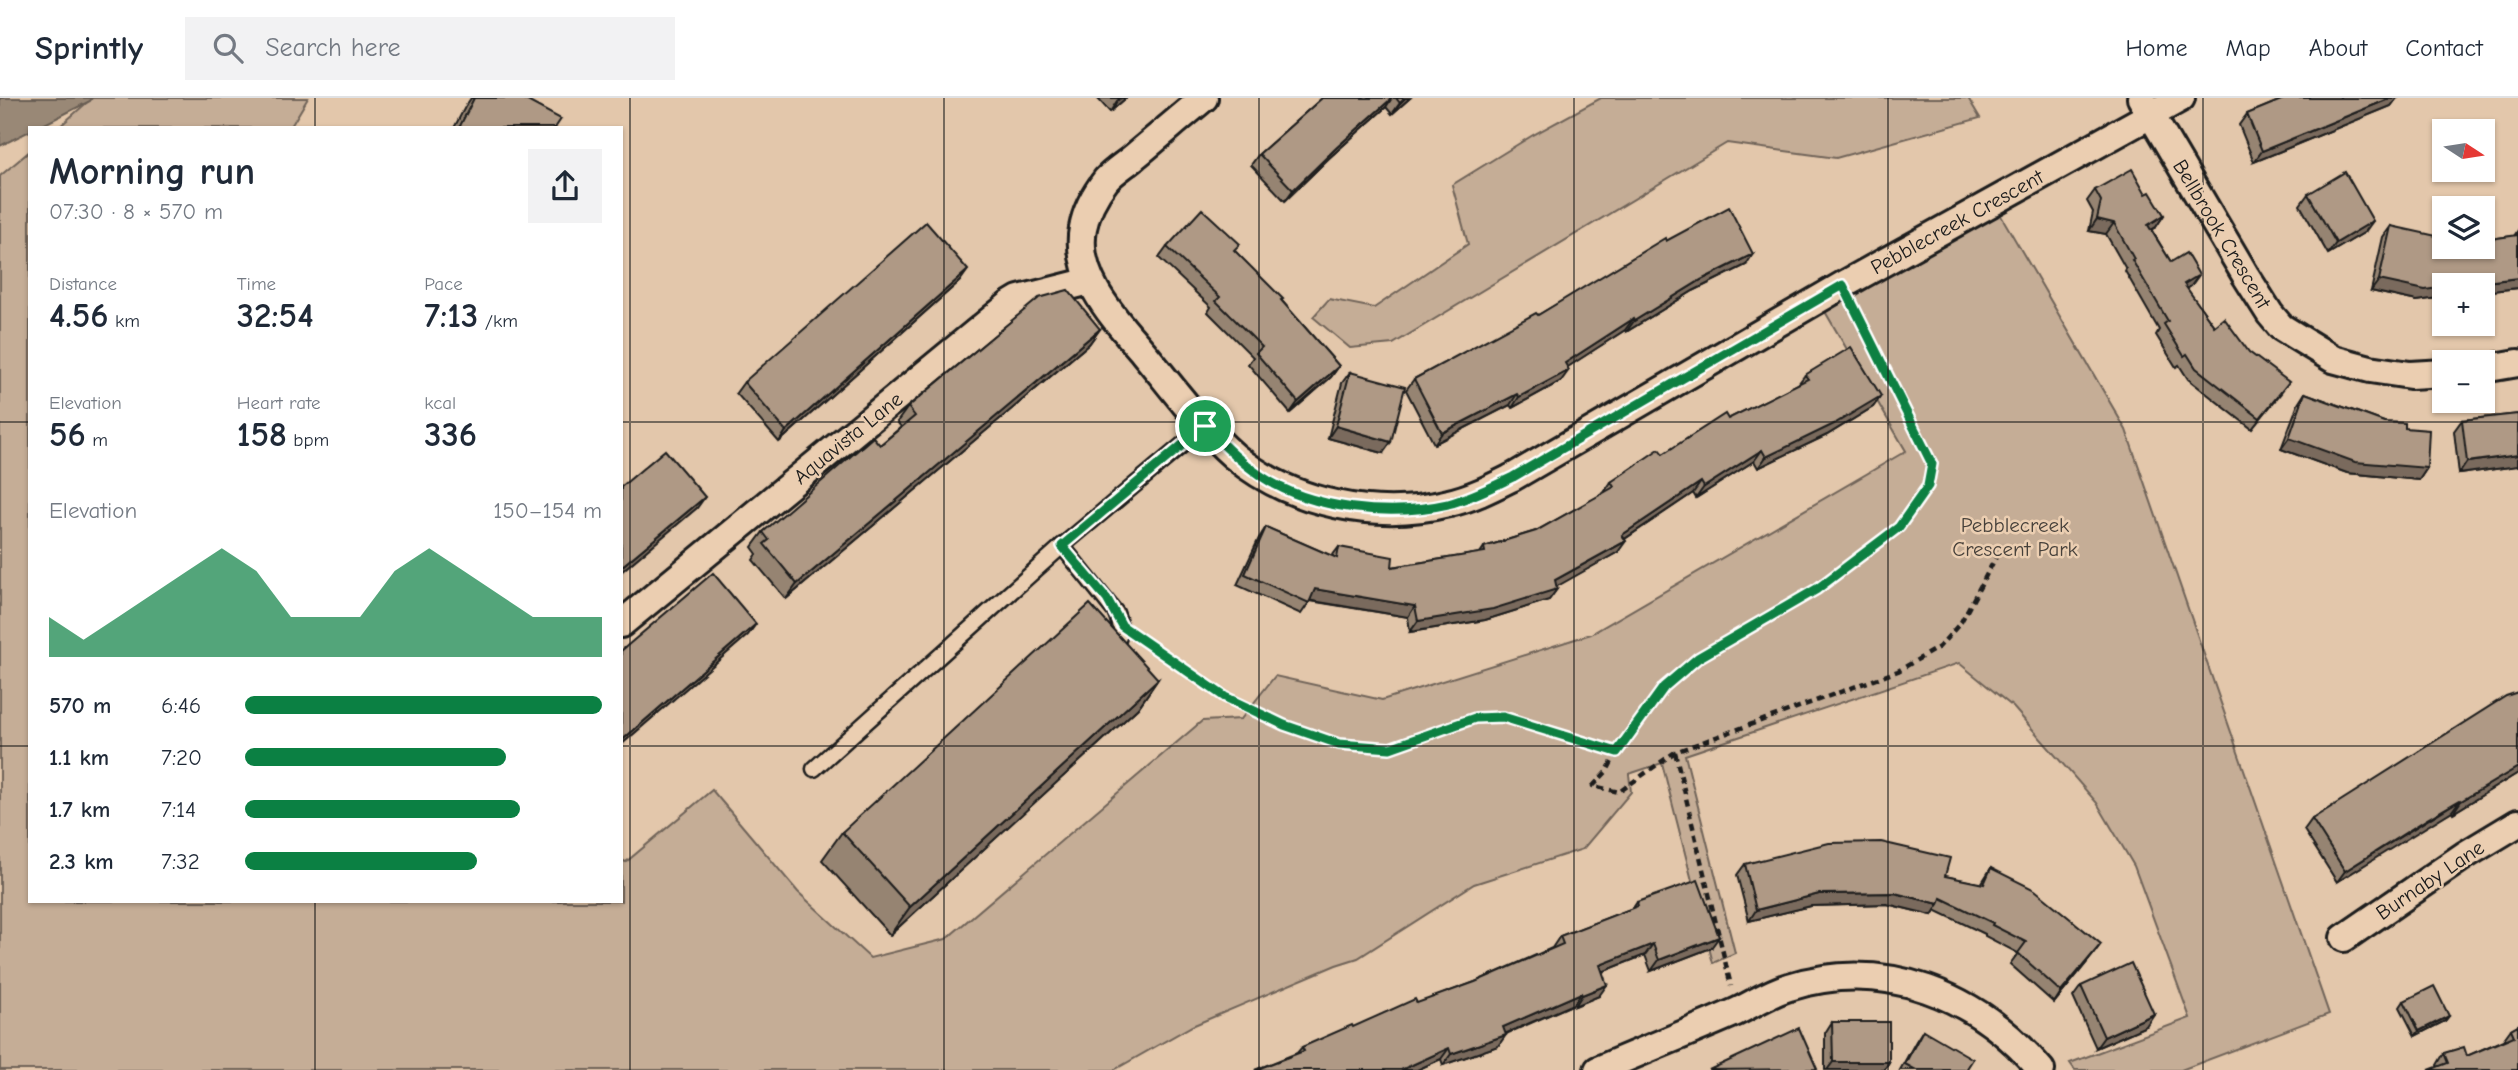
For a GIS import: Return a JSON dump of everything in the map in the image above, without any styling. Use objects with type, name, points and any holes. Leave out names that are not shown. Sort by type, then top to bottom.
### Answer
[{"type":"street","name":"Pebblecreek Crescent","points":[[1204,98],[1107,179],[1088,209],[1082,243],[1090,281],[1115,318],[1205,426],[1233,455],[1262,477],[1324,503],[1353,508],[1419,509],[1451,503],[1513,477],[2146,107],[2180,98]]},
{"type":"street","name":"Bellbrook Crescent","points":[[2146,107],[2246,276],[2281,327],[2333,359],[2410,375],[2432,374]]},
{"type":"street","name":"Aquavista Lane","points":[[623,622],[1009,305],[1018,299],[1090,281]]},
{"type":"street","points":[[2495,367],[2518,363]]},
{"type":"street","name":"Burnaby Lane","points":[[2344,938],[2465,855],[2518,823]]},
{"type":"street","points":[[1598,1070],[1787,987],[1830,978],[1870,977],[1916,985],[1953,998],[2020,1046],[2041,1070]]},
{"type":"lane","points":[[814,769],[1062,546],[1205,426]]},
{"type":"lane","points":[[1062,546],[1107,599],[1122,626],[1118,642],[1112,651]]},
{"type":"path","points":[[1843,285],[1932,464],[1928,486],[1899,527],[1817,589],[1698,658],[1664,687],[1617,752],[1607,771],[1593,786],[1619,792],[1675,752],[1898,671],[1939,647],[1961,622],[1996,557]]},
{"type":"path","points":[[1122,626],[1225,697],[1284,725],[1339,744],[1390,748],[1475,718],[1503,717],[1617,752]]},
{"type":"path","points":[[1675,752],[1737,1011]]},
{"type":"green space","points":[[92,98],[308,98],[291,126],[60,126]]},
{"type":"green space","points":[[1601,98],[1968,98],[1980,118],[1836,158],[1727,143],[1393,344],[1350,348],[1313,317],[1329,299],[1374,308],[1468,244],[1452,185],[1533,135]]},
{"type":"green space","name":"Pebblecreek Crescent Park","points":[[28,153],[28,903],[623,903],[623,861],[626,862],[712,790],[798,892],[870,958],[946,939],[1202,721],[1241,719],[1275,676],[1382,700],[1591,634],[1906,451],[1823,308],[1854,290],[1857,295],[1867,289],[1864,284],[1996,207],[2126,430],[2329,1014],[2181,1070],[2075,1070],[2070,1063],[2190,1018],[2134,866],[2097,803],[2013,707],[1959,663],[1685,755],[1735,953],[1713,963],[1662,763],[1629,774],[1631,792],[1583,849],[1474,884],[1358,958],[1192,1026],[1114,1070],[0,1070],[0,176]]},
{"type":"shaded area","points":[[0,98],[92,98],[41,126],[28,126],[28,132],[0,146]]},
{"type":"building","points":[[474,98],[522,98],[561,119],[556,126],[460,126]]},
{"type":"building","points":[[1322,98],[1392,98],[1293,190],[1259,154]]},
{"type":"building","points":[[2286,98],[2391,98],[2262,151],[2247,114]]},
{"type":"building","points":[[2132,169],[2146,194],[2150,192],[2164,215],[2148,225],[2171,262],[2186,253],[2199,275],[2184,284],[2214,326],[2224,318],[2249,352],[2289,382],[2260,418],[2196,368],[2187,354],[2184,356],[2164,324],[2168,321],[2114,223],[2097,219],[2101,201],[2095,190]]},
{"type":"building","points":[[2345,172],[2373,221],[2336,243],[2308,194]]},
{"type":"building","points":[[1729,207],[1753,254],[1701,280],[1634,321],[1633,319],[1565,363],[1569,370],[1442,433],[1414,379],[1536,313],[1538,315],[1665,238],[1666,241]]},
{"type":"building","points":[[1202,209],[1240,244],[1234,250],[1283,299],[1281,300],[1339,366],[1298,402],[1256,353],[1262,347],[1216,301],[1220,297],[1167,247]]},
{"type":"building","points":[[926,222],[968,270],[786,431],[744,382]]},
{"type":"building","points":[[2391,226],[2432,235],[2432,259],[2495,259],[2495,238],[2518,235],[2518,278],[2495,281],[2495,273],[2432,273],[2432,289],[2425,290],[2379,280]]},
{"type":"building","points":[[1068,290],[1100,329],[797,584],[764,544],[769,540],[763,532],[873,437],[880,445],[915,416],[908,407],[1039,298]]},
{"type":"building","points":[[1851,347],[1881,396],[1834,424],[1766,457],[1762,450],[1704,487],[1701,482],[1622,535],[1626,541],[1555,580],[1557,589],[1493,609],[1418,621],[1415,606],[1315,589],[1309,603],[1245,574],[1266,527],[1337,558],[1339,547],[1393,557],[1392,567],[1485,552],[1484,547],[1536,531],[1614,487],[1611,482],[1659,449],[1663,454],[1725,414],[1728,419],[1808,379],[1805,375]]},
{"type":"building","points":[[1350,372],[1405,387],[1391,442],[1336,426]]},
{"type":"building","points":[[2305,393],[2384,422],[2405,423],[2405,428],[2429,430],[2427,468],[2355,462],[2289,438]]},
{"type":"building","points":[[2518,414],[2518,455],[2467,462],[2462,420]]},
{"type":"building","points":[[665,450],[705,497],[623,565],[623,485]]},
{"type":"building","points":[[713,573],[756,624],[623,739],[623,649]]},
{"type":"building","points":[[1090,604],[1158,679],[910,907],[842,832]]},
{"type":"building","points":[[2518,692],[2518,767],[2427,819],[2345,871],[2312,819],[2506,696]]},
{"type":"building","points":[[1881,842],[1950,858],[1945,876],[1984,884],[1991,868],[2035,890],[2101,944],[2061,992],[2018,953],[2026,942],[1941,898],[1939,904],[1895,893],[1819,894],[1756,910],[1745,864],[1829,843]]},
{"type":"building","points":[[1698,880],[1719,937],[1659,960],[1653,944],[1600,965],[1607,985],[1582,995],[1581,993],[1503,1027],[1506,1035],[1451,1054],[1449,1048],[1401,1070],[1255,1070],[1304,1051],[1302,1047],[1415,999],[1417,1003],[1475,982],[1563,944],[1560,936],[1638,906],[1637,902]]},
{"type":"building","points":[[2131,963],[2154,1014],[2104,1037],[2081,986]]},
{"type":"building","points":[[2434,986],[2449,1016],[2419,1031],[2404,1001]]},
{"type":"building","points":[[1832,1022],[1889,1022],[1889,1062],[1833,1062]]},
{"type":"building","points":[[2518,1025],[2518,1070],[2429,1070],[2448,1063],[2444,1053],[2464,1047],[2467,1056],[2514,1036],[2511,1029]]},
{"type":"building","points":[[1799,1028],[1817,1069],[1709,1070]]},
{"type":"building","points":[[1923,1030],[1973,1059],[1966,1070],[1916,1070],[1905,1064]]},
{"type":"route","points":[[1843,285],[1932,464],[1928,486],[1899,527],[1817,589],[1698,658],[1664,687],[1617,752],[1503,717],[1475,718],[1390,748],[1339,744],[1284,725],[1225,697],[1122,626],[1107,599],[1062,546],[1205,426],[1233,455],[1262,477],[1324,503],[1353,508],[1419,509],[1451,503],[1513,477],[1843,285]]}]
